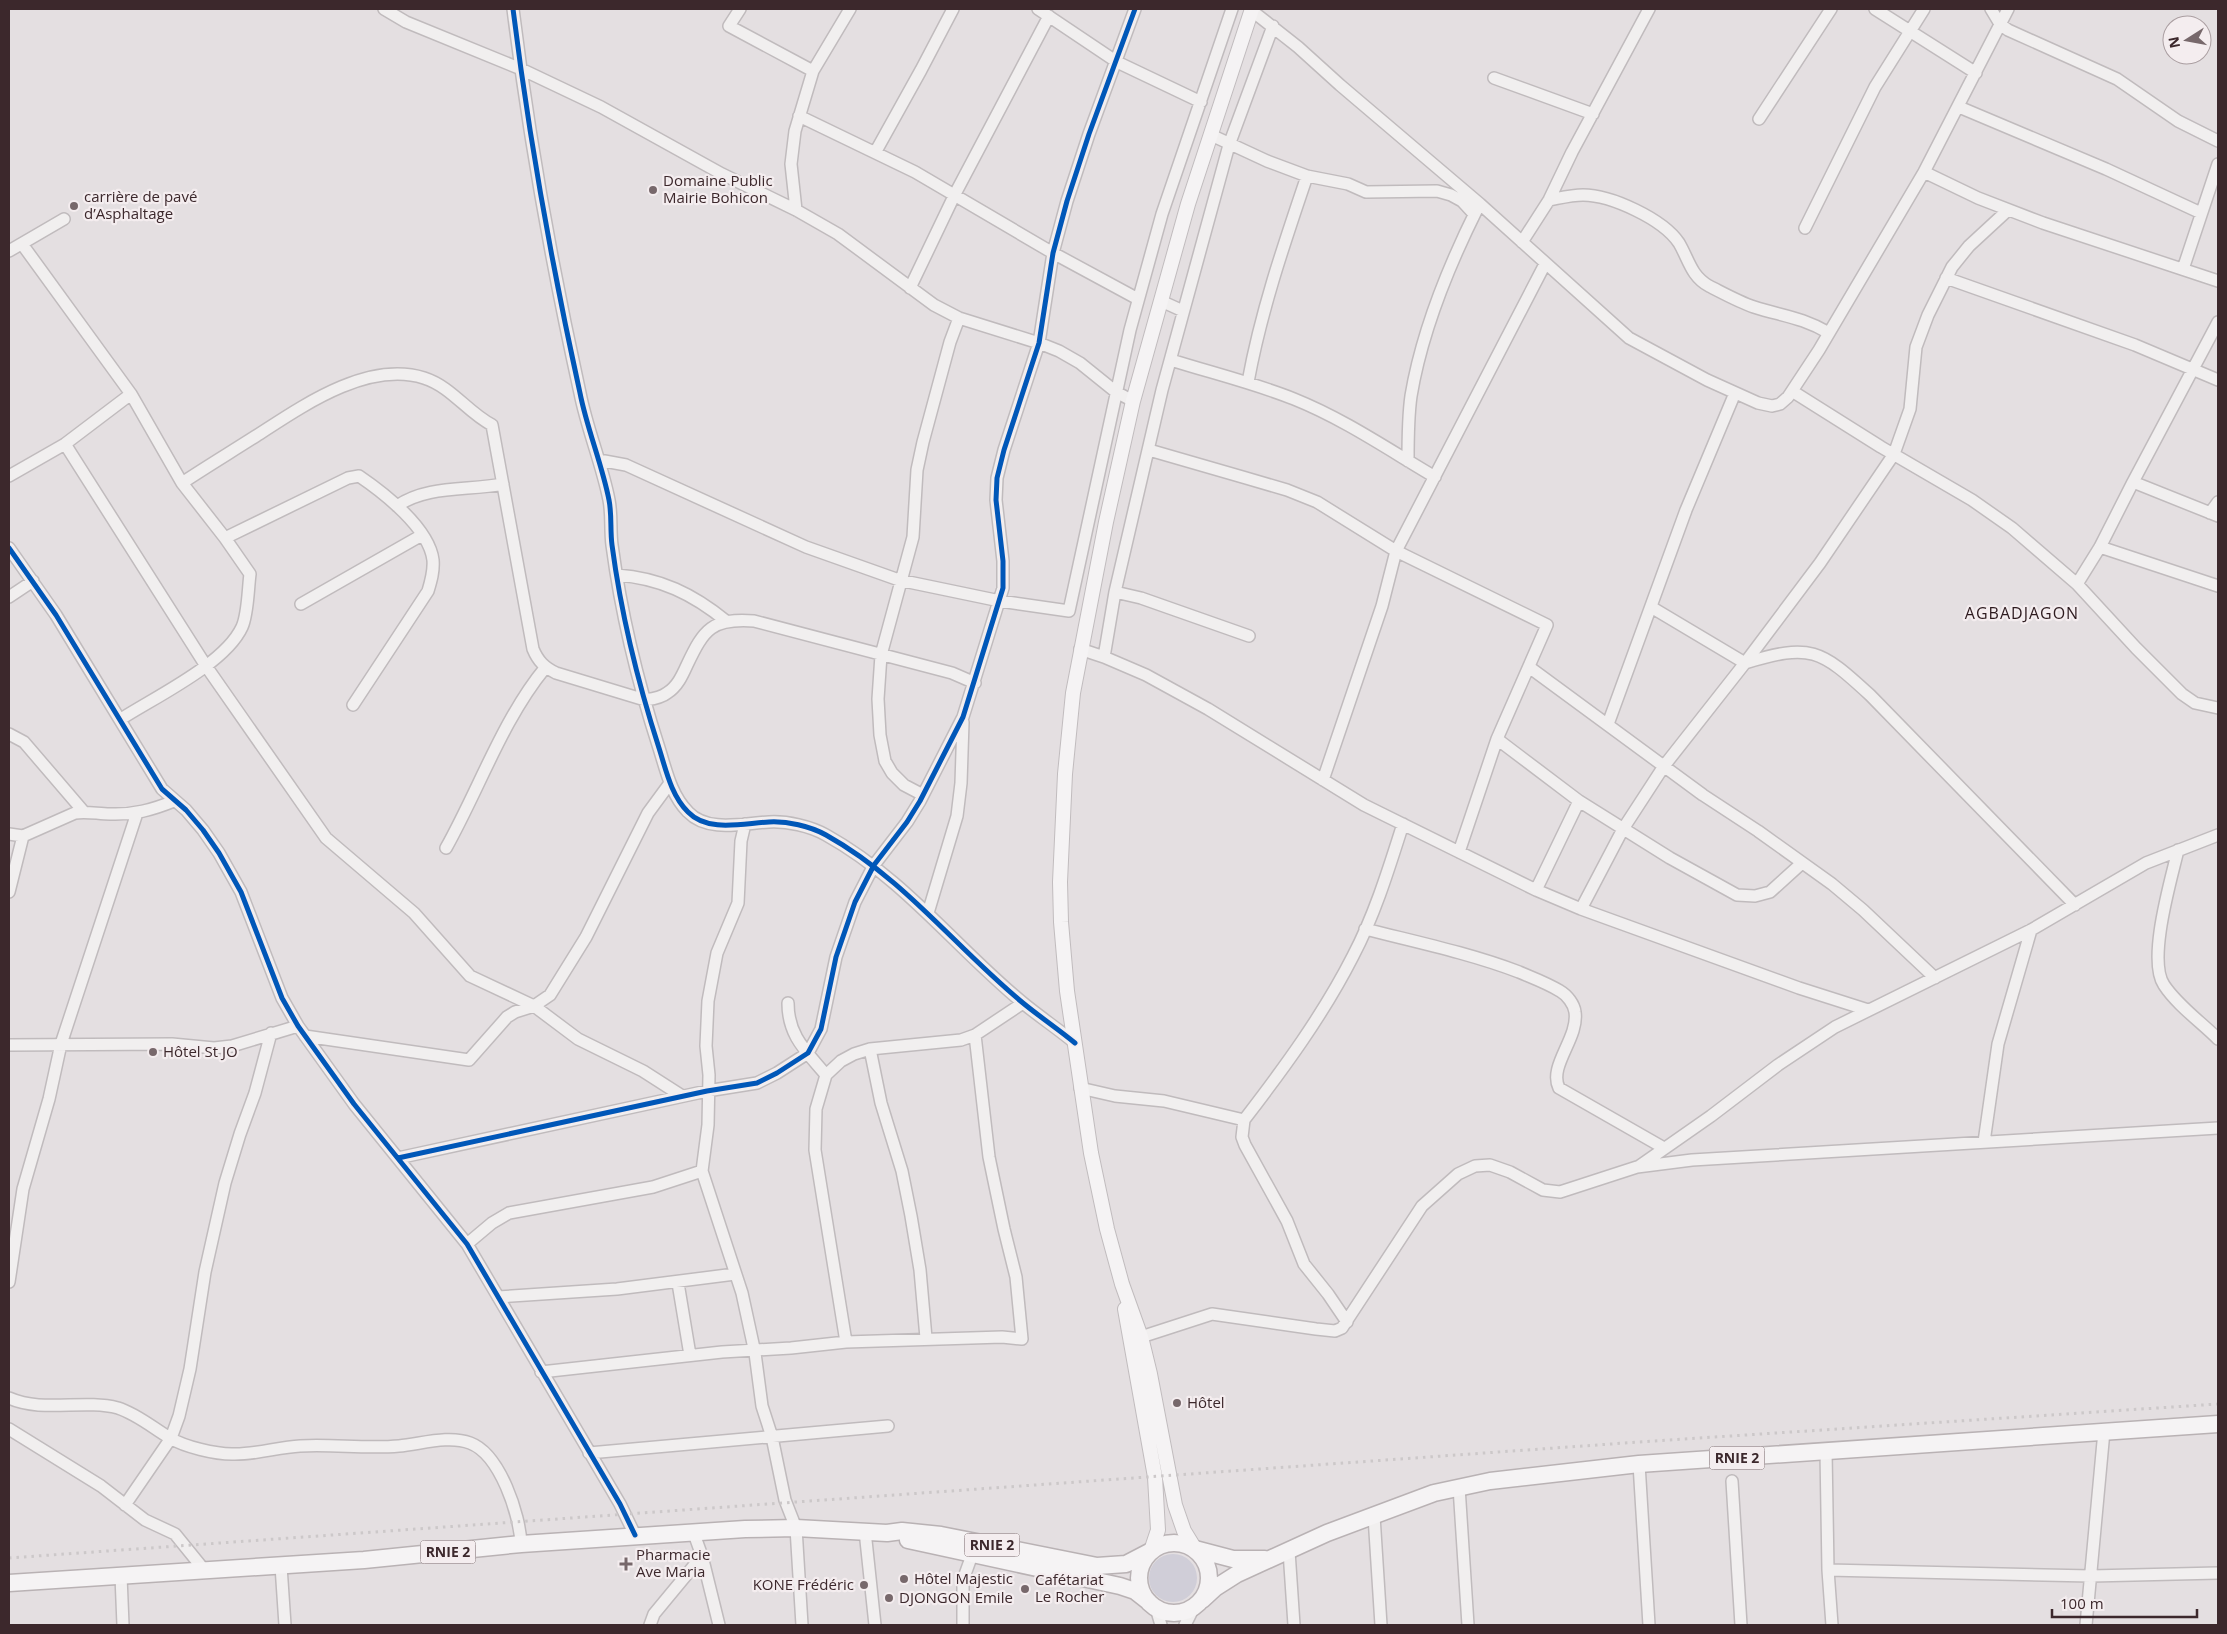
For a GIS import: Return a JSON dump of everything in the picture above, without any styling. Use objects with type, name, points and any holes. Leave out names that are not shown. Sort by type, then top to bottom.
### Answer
[{"type":"highway","name":"RNIE 2","points":[[1198,1603],[1224,1582],[1327,1533],[1434,1493],[1459,1487],[1522,1477],[1639,1464],[2218,1424]]},
{"type":"highway","name":"RNIE 2","points":[[9,1583],[364,1560],[635,1535],[796,1528],[865,1530],[887,1533],[972,1555],[1120,1586],[1135,1591],[1153,1605]]},
{"type":"highway","name":"RNIE 2","points":[[887,1533],[902,1531],[941,1535],[1097,1566],[1126,1564],[1151,1551]]},
{"type":"highway","points":[[1172,1543],[1184,1544],[1194,1549],[1203,1558],[1210,1576],[1208,1588],[1198,1603],[1175,1613],[1153,1605],[1141,1589],[1140,1574],[1142,1564],[1151,1551],[1161,1545],[1172,1543]]},
{"type":"highway","name":"RNIE 2","points":[[1194,1549],[1233,1559],[1269,1560]]},
{"type":"main road","points":[[1194,1549],[1184,1532],[1175,1505],[1161,1425],[1141,1337],[1122,1284],[1107,1229],[1080,1088],[1062,932],[1060,882],[1065,774],[1073,693],[1080,649],[1133,401],[1188,204],[1252,9]]},
{"type":"main road","points":[[1122,1284],[1129,1334],[1155,1477],[1158,1530],[1151,1551]]},
{"type":"street","points":[[384,9],[406,22],[521,69],[601,107],[722,174],[796,210],[838,234],[934,305],[959,318],[1039,343],[1080,363],[1116,392],[1133,401]]},
{"type":"street","points":[[513,9],[548,239],[580,395],[610,505],[612,546],[617,574],[645,700],[670,783],[679,801],[690,815],[701,821],[716,825],[772,822],[796,824],[822,833],[874,865],[928,913],[1022,1003],[1075,1042]]},
{"type":"street","points":[[740,9],[729,26],[813,71]]},
{"type":"street","points":[[796,210],[791,164],[799,116],[813,71],[850,9]]},
{"type":"street","points":[[1038,9],[1117,62],[1201,102]]},
{"type":"street","points":[[398,1158],[682,1096],[757,1083],[777,1073],[808,1053],[822,1029],[835,961],[847,921],[874,865],[907,822],[963,717],[1000,602],[1003,575],[996,500],[997,478],[1004,450],[1039,343],[1053,253],[1067,201],[1089,134],[1135,9]]},
{"type":"street","points":[[599,460],[626,466],[806,547],[899,580],[1000,602],[1069,611],[1124,350],[1162,214],[1232,9]]},
{"type":"street","points":[[1252,9],[1477,209],[1522,242],[1628,338],[1735,393],[1758,403],[1772,406],[1780,404],[1792,391],[1829,333],[1924,172],[1959,108],[2008,9]]},
{"type":"street","points":[[1522,242],[1549,200],[1564,166],[1648,9]]},
{"type":"street","points":[[1759,119],[1831,9]]},
{"type":"street","points":[[1875,9],[1976,73]]},
{"type":"street","points":[[1804,228],[1866,102],[1909,29],[1924,9]]},
{"type":"street","points":[[1991,9],[2000,24],[2020,36],[2117,79],[2178,121],[2218,141]]},
{"type":"street","points":[[876,151],[921,70],[948,10]]},
{"type":"street","points":[[910,288],[956,194],[1049,16]]},
{"type":"street","points":[[1104,657],[1115,592],[1184,311],[1229,145],[1273,26]]},
{"type":"street","points":[[1494,78],[1593,114]]},
{"type":"street","points":[[1959,108],[2106,169],[2201,213]]},
{"type":"street","points":[[799,116],[876,151],[956,194],[1053,253],[1138,299]]},
{"type":"street","points":[[1210,135],[1229,145],[1307,176],[1338,181],[1366,192],[1437,191],[1451,194],[1477,209]]},
{"type":"street","points":[[2183,269],[2218,164]]},
{"type":"street","points":[[1924,172],[2008,210],[2102,244],[2218,281]]},
{"type":"street","points":[[1248,382],[1275,269],[1307,176]]},
{"type":"street","points":[[1549,200],[1582,194],[1607,198],[1620,203],[1647,216],[1672,235],[1679,244],[1692,272],[1704,283],[1752,306],[1796,317],[1829,333]]},
{"type":"street","points":[[1408,461],[1411,397],[1416,370],[1439,294],[1477,209]]},
{"type":"street","points":[[1581,909],[1623,829],[1664,766],[1820,563],[1894,454],[1910,409],[1916,347],[1928,315],[1946,278],[1969,246],[2008,210]]},
{"type":"street","points":[[9,251],[64,219]]},
{"type":"street","points":[[22,244],[131,394],[182,483],[225,538],[250,574],[243,626],[234,640],[206,666],[121,719]]},
{"type":"street","points":[[1323,780],[1382,606],[1396,551],[1545,264]]},
{"type":"street","points":[[1946,278],[2135,345],[2218,380]]},
{"type":"street","points":[[1161,302],[1184,311]]},
{"type":"street","points":[[923,795],[904,785],[892,773],[885,761],[880,735],[878,699],[881,655],[899,580],[913,537],[917,470],[923,442],[950,342],[959,318]]},
{"type":"street","points":[[2077,584],[2100,547],[2218,322]]},
{"type":"street","points":[[1171,360],[1248,382],[1295,399],[1320,411],[1435,477]]},
{"type":"street","points":[[182,483],[307,404],[363,380],[387,374],[406,374],[425,378],[456,396],[479,418],[492,426],[533,649],[545,668],[645,700],[666,694],[674,688],[680,681],[704,634],[714,626],[726,621],[754,621],[952,673],[974,683]]},
{"type":"street","points":[[1792,391],[1972,500],[2012,528],[2077,584],[2136,648],[2182,694],[2195,703],[2218,708]]},
{"type":"street","points":[[1608,724],[1686,510],[1735,393]]},
{"type":"street","points":[[9,476],[65,444],[131,394]]},
{"type":"street","points":[[65,444],[206,666],[326,838],[414,913],[470,976],[534,1006],[578,1039],[643,1071],[682,1096]]},
{"type":"street","points":[[1149,450],[1287,490],[1317,502],[1396,551],[1547,625],[1497,739],[1459,852]]},
{"type":"street","points":[[225,538],[353,476],[359,476],[364,479],[397,506],[422,535],[433,559],[433,571],[428,591],[353,705]]},
{"type":"street","points":[[2133,482],[2214,515],[2218,502]]},
{"type":"street","points":[[397,506],[426,492],[503,484]]},
{"type":"street","points":[[301,604],[422,535]]},
{"type":"street","points":[[2100,547],[2218,586]]},
{"type":"street","points":[[9,548],[121,719],[151,772],[174,801],[186,810],[203,830],[218,853],[241,892],[282,998],[298,1026],[354,1104],[467,1244],[620,1504],[635,1535]]},
{"type":"street","points":[[617,574],[658,580],[705,603],[726,621]]},
{"type":"street","points":[[9,597],[33,582]]},
{"type":"street","points":[[1115,592],[1141,598],[1249,636]]},
{"type":"street","points":[[1651,607],[1745,663],[1793,651],[1816,654],[1841,669],[1870,695],[2074,905]]},
{"type":"street","points":[[1080,649],[1146,675],[1208,709],[1364,805],[1536,890],[1581,909],[1799,988],[1868,1010]]},
{"type":"street","points":[[1529,667],[1863,910],[1935,978]]},
{"type":"street","points":[[446,848],[467,811],[517,706],[545,668]]},
{"type":"street","points":[[928,913],[957,816],[962,783],[963,717]]},
{"type":"street","points":[[9,734],[24,742],[84,812]]},
{"type":"street","points":[[1497,739],[1579,801],[1670,858],[1737,895],[1755,896],[1770,892],[1802,864]]},
{"type":"street","points":[[305,1036],[469,1060],[507,1017],[534,1006],[550,995],[586,937],[648,813],[670,783]]},
{"type":"street","points":[[9,834],[23,836],[64,817],[84,812],[107,814],[138,813],[153,810],[174,801]]},
{"type":"street","points":[[1536,890],[1579,801]]},
{"type":"street","points":[[9,1282],[25,1182],[49,1100],[61,1044],[138,813]]},
{"type":"street","points":[[745,824],[741,841],[738,903],[717,952],[711,982],[707,1022],[708,1125],[702,1171],[744,1302],[762,1406],[772,1437],[785,1500],[796,1528],[802,1625]]},
{"type":"street","points":[[1347,1322],[1304,1264],[1287,1221],[1242,1137],[1244,1120],[1305,1037],[1354,954],[1388,872],[1402,824]]},
{"type":"street","points":[[1637,1168],[1711,1116],[1778,1065],[1835,1027],[2031,930],[2146,863],[2218,835]]},
{"type":"street","points":[[9,892],[23,836]]},
{"type":"street","points":[[2178,850],[2165,905],[2158,950],[2158,970],[2163,984],[2218,1039]]},
{"type":"street","points":[[1365,929],[1491,962],[1545,982],[1562,992],[1574,1008],[1576,1020],[1557,1072],[1556,1082],[1560,1088],[1664,1148]]},
{"type":"street","points":[[1984,1142],[1998,1044],[2031,930]]},
{"type":"street","points":[[788,1003],[790,1028],[795,1038],[826,1075]]},
{"type":"street","points":[[846,1342],[815,1150],[816,1109],[826,1075],[841,1060],[870,1050],[961,1040],[976,1035],[1022,1003]]},
{"type":"street","points":[[9,1045],[172,1044],[214,1048],[232,1046],[298,1026]]},
{"type":"street","points":[[125,1505],[171,1438],[190,1369],[206,1272],[225,1183],[255,1093],[271,1033]]},
{"type":"street","points":[[542,1372],[690,1355],[846,1342],[926,1338],[1002,1337],[1022,1339],[1016,1277],[989,1157],[976,1035]]},
{"type":"street","points":[[870,1050],[881,1103],[902,1170],[911,1216],[920,1270],[926,1338]]},
{"type":"street","points":[[1080,1088],[1115,1096],[1173,1103],[1244,1120]]},
{"type":"street","points":[[1141,1337],[1212,1314],[1331,1331],[1342,1328],[1422,1206],[1458,1174],[1475,1166],[1490,1165],[1510,1172],[1543,1190],[1560,1192],[1637,1168],[1692,1160],[2218,1128]]},
{"type":"street","points":[[467,1244],[492,1223],[509,1213],[653,1187],[702,1171]]},
{"type":"street","points":[[498,1297],[608,1290],[678,1283],[735,1274]]},
{"type":"street","points":[[678,1283],[690,1355]]},
{"type":"street","points":[[9,1398],[32,1404],[98,1404],[119,1409],[152,1425],[171,1438],[213,1452],[232,1454],[302,1446],[380,1447],[456,1440],[471,1443],[482,1450],[491,1460],[501,1477],[516,1512],[522,1544]]},
{"type":"street","points":[[589,1453],[888,1426]]},
{"type":"street","points":[[9,1429],[92,1481],[145,1520],[175,1534],[205,1571]]},
{"type":"street","points":[[2086,1625],[2104,1431]]},
{"type":"street","points":[[1826,1452],[1828,1570],[1832,1625]]},
{"type":"street","points":[[1639,1464],[1649,1625]]},
{"type":"street","points":[[1732,1481],[1741,1625]]},
{"type":"street","points":[[1459,1487],[1468,1625]]},
{"type":"street","points":[[1374,1516],[1381,1625]]},
{"type":"street","points":[[865,1530],[875,1625]]},
{"type":"street","points":[[693,1531],[702,1556],[719,1625]]},
{"type":"street","points":[[1289,1551],[1294,1625]]},
{"type":"street","points":[[963,1625],[964,1580],[972,1555]]},
{"type":"street","points":[[650,1625],[654,1614],[702,1556]]},
{"type":"street","points":[[280,1566],[285,1625]]},
{"type":"street","points":[[1828,1570],[2091,1576],[2218,1574]]},
{"type":"street","points":[[121,1576],[123,1625]]},
{"type":"street","points":[[1185,1625],[1198,1603]]},
{"type":"street","points":[[1153,1605],[1161,1625]]},
{"type":"shaded area","points":[[1168,1554],[1178,1554],[1190,1561],[1197,1573],[1197,1583],[1190,1595],[1178,1602],[1168,1602],[1160,1598],[1153,1591],[1149,1583],[1149,1573],[1153,1565],[1160,1558]]},
{"type":"railway","points":[[9,1558],[1639,1442],[2218,1404]]},
{"type":"cycle path","points":[[513,9],[526,106],[551,250],[583,406],[609,500],[612,545],[625,622],[651,723],[677,798],[696,819],[706,823],[738,825],[783,822],[806,827],[826,835],[881,872],[929,914],[998,982],[1075,1043]]},
{"type":"cycle path","points":[[398,1158],[707,1091],[757,1083],[777,1073],[808,1053],[821,1029],[836,957],[855,902],[874,865],[907,822],[920,801],[963,717],[1003,588],[1003,561],[996,500],[997,478],[1004,450],[1039,343],[1053,253],[1067,201],[1089,134],[1135,9]]},
{"type":"cycle path","points":[[9,548],[56,615],[162,789],[186,810],[219,853],[241,892],[282,998],[298,1026],[354,1104],[467,1244],[620,1504],[635,1535]]},
{"type":"place","name":"Domaine Public Mairie Bohicon","points":[[653,190]]},
{"type":"place","name":"carrière de pavé d’Asphaltage","points":[[74,206]]},
{"type":"place","name":"Hôtel St JO","points":[[153,1052]]},
{"type":"place","name":"Hôtel","points":[[1177,1403]]},
{"type":"place","name":"Pharmacie Ave Maria","points":[[626,1564]]},
{"type":"place","name":"Hôtel Majestic","points":[[904,1579]]},
{"type":"place","name":"KONE Frédéric","points":[[864,1585]]},
{"type":"place","name":"Cafétariat Le Rocher","points":[[1025,1589]]},
{"type":"place","name":"DJONGON Emile","points":[[889,1598]]},
{"type":"district","name":"AGBADJAGON","points":[[2022,613]]}]
